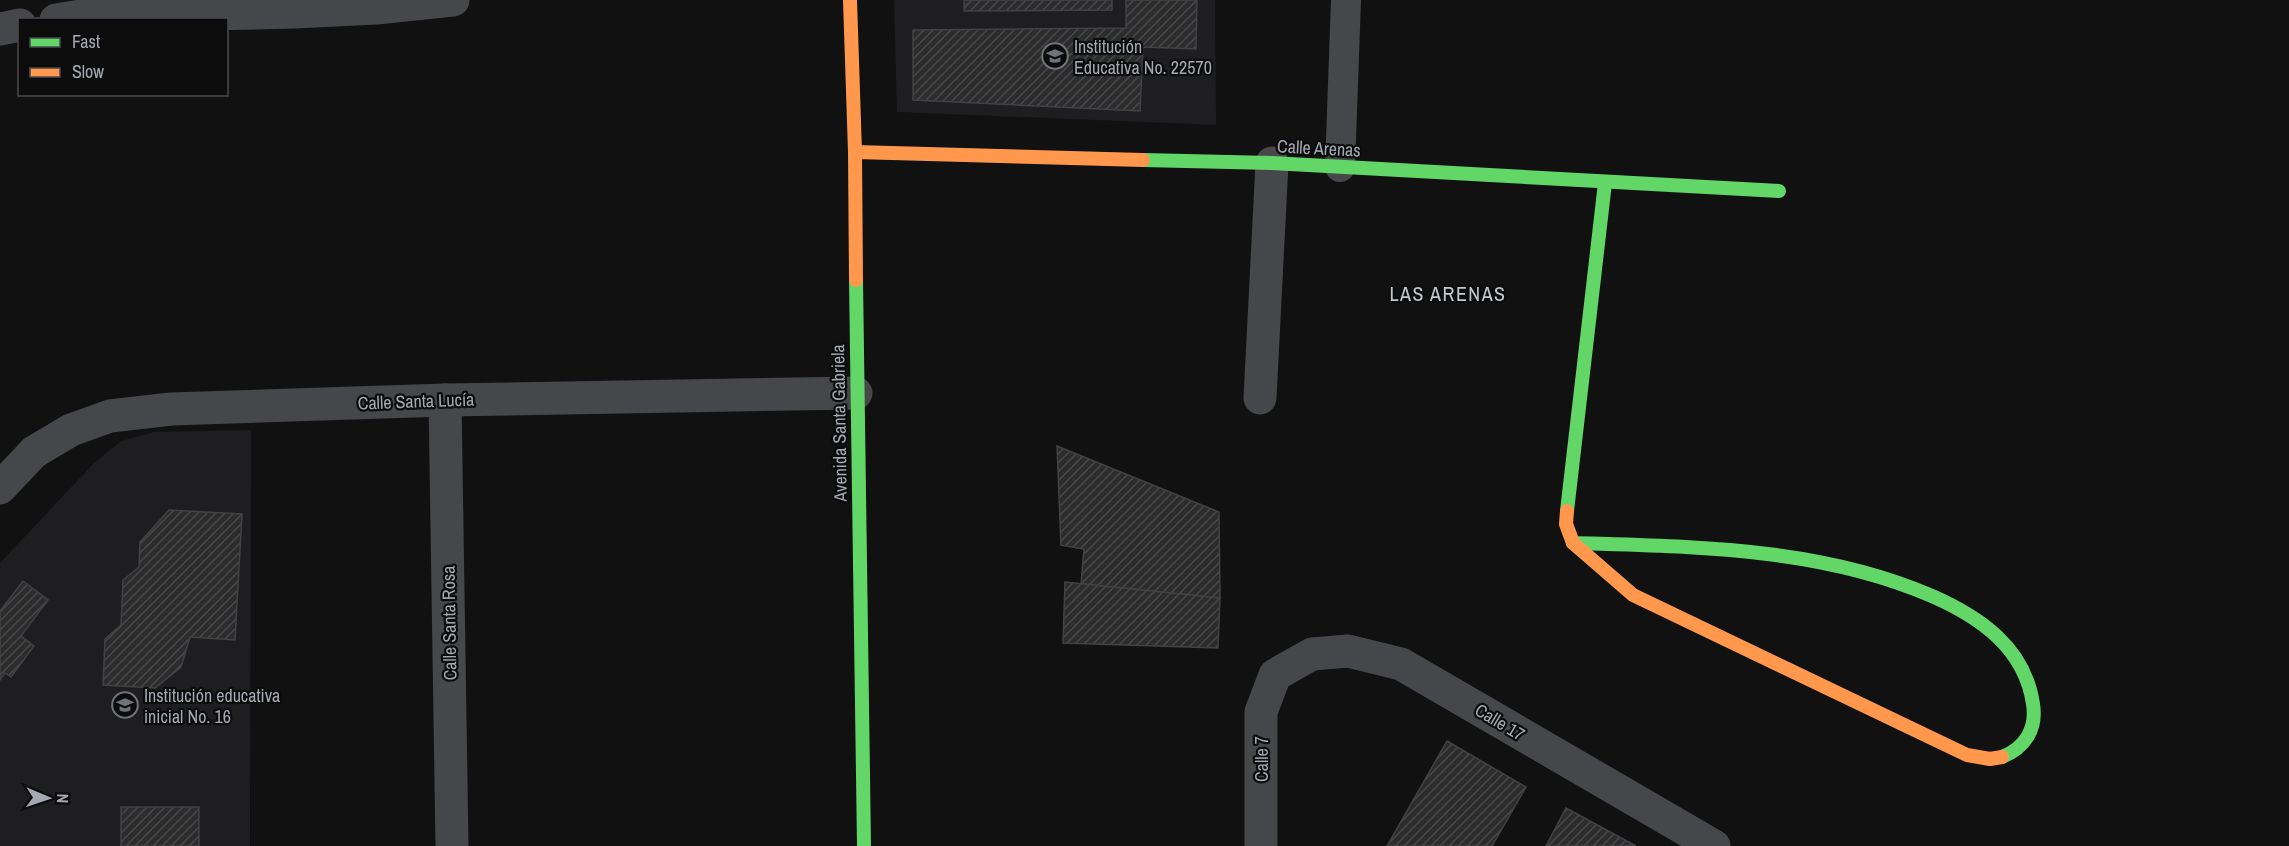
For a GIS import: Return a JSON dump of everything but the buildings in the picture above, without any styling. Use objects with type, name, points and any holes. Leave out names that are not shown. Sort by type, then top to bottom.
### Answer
[{"type":"street","points":[[68,18],[106,12],[206,14],[294,12],[376,8],[453,0]]},
{"type":"street","name":"Avenida Santa Gabriela","points":[[850,0],[855,152],[856,393],[864,846]]},
{"type":"street","points":[[0,28],[18,25]]},
{"type":"street","name":"Calle Arenas","points":[[855,152],[1272,163],[1779,191]]},
{"type":"street","points":[[1260,398],[1272,163]]},
{"type":"street","points":[[1573,543],[1689,547],[1765,553],[1853,567],[1905,583],[1948,602],[1999,636],[2025,674],[2036,705],[2030,735],[2014,752],[1994,759],[1966,755],[1632,595],[1573,543],[1566,524],[1605,183]]},
{"type":"street","name":"Calle Santa Lucía","points":[[0,488],[34,452],[71,430],[110,416],[171,409],[445,400],[856,393]]},
{"type":"street","name":"Calle Santa Rosa","points":[[445,400],[452,846]]},
{"type":"street","name":"Calle 17","points":[[1275,675],[1312,654],[1348,651],[1401,664],[1714,846]]},
{"type":"street","name":"Calle 7","points":[[1261,846],[1261,712],[1275,675]]},
{"type":"lane","points":[[1340,167],[1346,0]]},
{"type":"shaded area","name":"Institución Educativa No. 22570","points":[[894,0],[1215,0],[1216,125],[897,112]]},
{"type":"shaded area","name":"Institución educativa inicial No. 16","points":[[251,430],[250,846],[0,846],[0,563],[94,463],[121,441],[154,432]]},
{"type":"traffic: fast","points":[[1143,160],[1272,163],[1779,191]]},
{"type":"traffic: fast","points":[[1567,511],[1605,183]]},
{"type":"traffic: fast","points":[[856,280],[864,846]]},
{"type":"traffic: fast","points":[[1573,543],[1710,549],[1801,559],[1889,580],[1950,604],[1998,637],[2021,666],[2028,684],[2034,713],[2031,729],[2023,743],[2002,757]]},
{"type":"traffic: slow","points":[[850,0],[856,280]]},
{"type":"traffic: slow","points":[[855,152],[1143,160]]},
{"type":"traffic: slow","points":[[1567,511],[1566,524],[1573,543],[1633,595],[1967,755],[1990,759],[2002,757]]},
{"type":"place","name":"Institución Educativa No. 22570","points":[[1055,56]]},
{"type":"place","name":"Institución educativa inicial No. 16","points":[[125,705]]},
{"type":"district","name":"LAS ARENAS","points":[[1448,293]]}]
